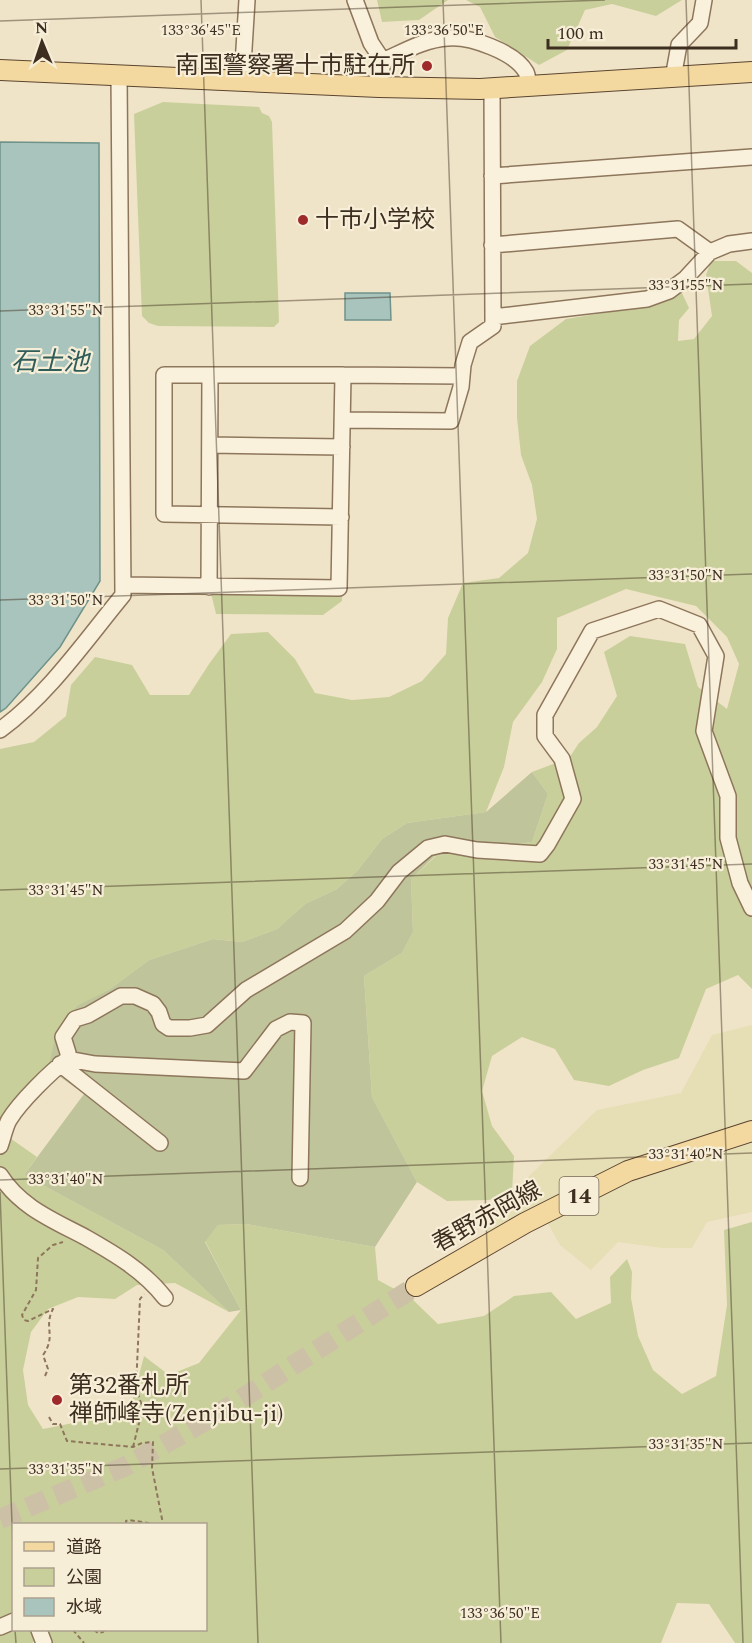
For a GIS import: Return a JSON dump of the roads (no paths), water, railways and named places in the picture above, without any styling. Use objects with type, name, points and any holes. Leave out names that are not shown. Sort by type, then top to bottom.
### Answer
[{"type":"main road","points":[[0,70],[379,87],[492,88],[752,72]]},
{"type":"main road","name":"春野赤岡線","points":[[416,1286],[525,1223],[628,1171],[752,1131]]},
{"type":"street","points":[[242,81],[247,0]]},
{"type":"street","points":[[355,0],[372,43],[383,61],[379,87]]},
{"type":"street","points":[[673,78],[679,45],[700,23],[704,0]]},
{"type":"street","points":[[383,61],[427,42],[448,38],[468,40],[492,47],[517,62],[527,73],[529,86]]},
{"type":"street","points":[[0,730],[16,719],[47,686],[123,595],[119,74]]},
{"type":"street","points":[[342,420],[451,421],[470,342],[493,326],[492,88]]},
{"type":"street","points":[[492,176],[752,157]]},
{"type":"street","points":[[492,245],[678,229],[710,252]]},
{"type":"street","points":[[493,317],[647,299],[669,291],[685,279],[710,252],[729,244],[752,241]]},
{"type":"street","points":[[341,517],[164,514],[164,375],[462,376]]},
{"type":"street","points":[[209,587],[210,375]]},
{"type":"street","points":[[123,585],[339,588],[343,375]]},
{"type":"street","points":[[210,445],[342,447]]},
{"type":"street","points":[[0,1146],[8,1121],[64,1062],[68,1053],[63,1037],[75,1019],[88,1015],[121,996],[135,996],[153,1004],[163,1024],[169,1028],[207,1025],[246,990],[345,931],[377,901],[399,872],[428,848],[444,844],[477,850],[540,854],[573,799],[561,759],[545,736],[546,715],[592,631],[659,609],[699,625],[716,656],[704,731],[728,796],[728,838],[740,883],[752,908]]},
{"type":"street","points":[[64,1062],[244,1071],[276,1029],[290,1022],[303,1023],[300,1178]]},
{"type":"street","points":[[64,1062],[160,1143]]},
{"type":"street","points":[[0,1175],[6,1184],[33,1210],[130,1264],[152,1281],[165,1298]]},
{"type":"water","name":"石土池","points":[[0,142],[99,143],[100,581],[60,647],[0,712]]},
{"type":"water","points":[[345,293],[390,293],[391,320],[345,320]]},
{"type":"tunnel","points":[[0,1519],[126,1466],[221,1412],[416,1286]]},
{"type":"place","name":"南国警察署十市駐在所","points":[[427,66]]},
{"type":"place","name":"十市小学校","points":[[303,220]]},
{"type":"place","name":"第32番札所 禅師峰寺(Zenjibu-ji)","points":[[57,1400]]}]
